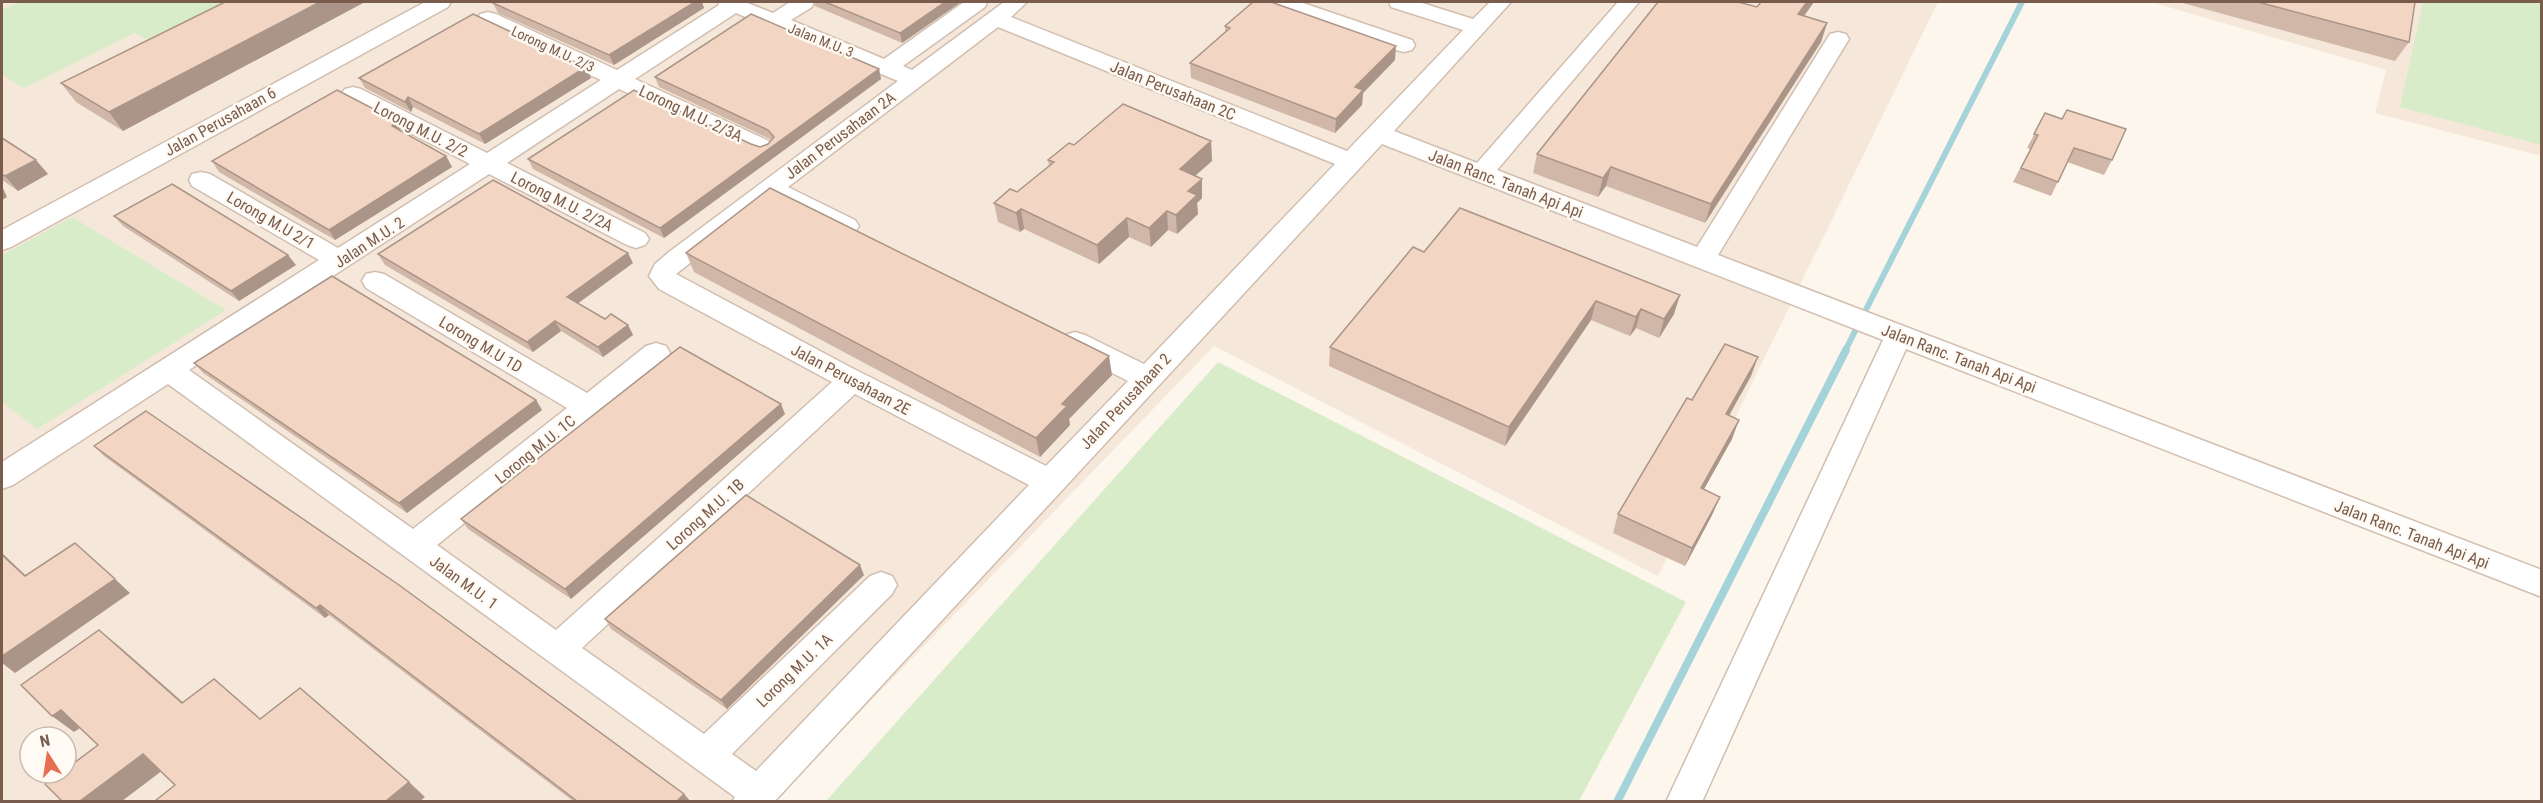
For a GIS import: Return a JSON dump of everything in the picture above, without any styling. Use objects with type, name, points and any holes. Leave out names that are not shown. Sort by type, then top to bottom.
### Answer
[{"type":"street","name":"Jalan Perusahaan 6","points":[[2,241],[440,2]]},
{"type":"street","points":[[775,21],[804,2]]},
{"type":"street","points":[[887,67],[977,2]]},
{"type":"street","name":"Jalan Perusahaan 2A","points":[[664,270],[1017,2]]},
{"type":"street","points":[[1281,2],[1404,45]]},
{"type":"street","points":[[1399,2],[1477,27]]},
{"type":"street","name":"Jalan Perusahaan 2","points":[[754,797],[1501,2]]},
{"type":"street","points":[[1481,173],[1629,2]]},
{"type":"street","name":"Jalan M.U. 3","points":[[731,3],[914,79]]},
{"type":"street","name":"Jalan M.U. 2","points":[[2,477],[619,80],[731,3]]},
{"type":"street","name":"Jalan Perusahaan 2C","points":[[995,18],[1350,161]]},
{"type":"street","name":"Lorong M.U. 2/3","points":[[488,19],[619,80]]},
{"type":"street","points":[[1703,259],[1838,39]]},
{"type":"street","name":"Lorong M.U. 2/3A","points":[[619,80],[763,147]]},
{"type":"street","name":"Lorong M.U. 2/2","points":[[353,94],[489,164]]},
{"type":"street","name":"Jalan Ranc. Tanah Api Api","points":[[1377,133],[2541,584]]},
{"type":"street","name":"Lorong M.U. 2/2A","points":[[489,164],[636,239]]},
{"type":"street","name":"Lorong M.U 2/1","points":[[201,180],[340,260]]},
{"type":"street","points":[[770,188],[866,236]]},
{"type":"street","name":"Jalan Perusahaan 2E","points":[[664,270],[662,276],[668,282],[1050,482]]},
{"type":"street","name":"Lorong M.U 1D","points":[[375,281],[588,408]]},
{"type":"street","points":[[1684,801],[1888,330]]},
{"type":"street","points":[[1055,332],[1148,378]]},
{"type":"street","name":"Lorong M.U. 1C","points":[[414,546],[656,353]]},
{"type":"street","name":"Jalan M.U. 1","points":[[170,371],[707,755],[754,797]]},
{"type":"street","name":"Lorong M.U. 1B","points":[[558,649],[852,380]]},
{"type":"street","name":"Lorong M.U. 1A","points":[[707,755],[881,585]]},
{"type":"shaded area","points":[[2,2],[1938,2],[1658,576],[1214,346],[774,801],[2,802]]},
{"type":"shaded area","points":[[2151,2],[2541,2],[2541,156],[2375,113],[2386,70]]},
{"type":"green space","points":[[20,2],[248,2],[159,46],[135,33],[24,88],[2,75],[2,10]]},
{"type":"green space","points":[[2423,2],[2541,2],[2541,145],[2400,107]]},
{"type":"green space","points":[[72,217],[226,310],[37,429],[2,402],[2,255]]},
{"type":"green space","points":[[1218,362],[1686,602],[1579,801],[826,801]]},
{"type":"building","points":[[225,2],[320,2],[109,112],[61,83]]},
{"type":"building","points":[[695,2],[609,55],[493,3]]},
{"type":"building","points":[[825,2],[945,2],[900,33]]},
{"type":"building","points":[[1253,2],[1271,2],[1396,46],[1355,87],[1363,90],[1336,119],[1190,63],[1230,28],[1225,26]]},
{"type":"building","points":[[1658,2],[1738,2],[1757,7],[1761,2],[1807,2],[1798,14],[1827,23],[1711,204],[1611,167],[1603,178],[1537,154]]},
{"type":"building","points":[[2258,2],[2415,2],[2409,42]]},
{"type":"building","points":[[473,14],[586,67],[479,134],[408,97],[405,102],[359,78]]},
{"type":"building","points":[[751,14],[879,69],[660,228],[528,159],[634,90],[751,144],[760,147],[768,144],[774,137],[768,130],[655,77]]},
{"type":"building","points":[[337,90],[395,120],[392,126],[446,156],[329,230],[212,161]]},
{"type":"building","points":[[1123,104],[1211,141],[1180,169],[1202,179],[1188,191],[1197,195],[1176,215],[1167,211],[1149,228],[1127,218],[1097,245],[1021,209],[1016,213],[994,203],[1010,189],[1017,192],[1054,162],[1048,160],[1069,143],[1074,145]]},
{"type":"building","points":[[2067,110],[2126,129],[2112,160],[2074,148],[2058,182],[2021,168],[2038,135],[2034,134],[2045,113],[2062,119]]},
{"type":"building","points":[[2,138],[36,160],[5,176],[2,174]]},
{"type":"building","points":[[493,180],[628,253],[567,297],[605,319],[611,314],[628,325],[598,347],[555,321],[527,342],[378,254]]},
{"type":"building","points":[[172,184],[288,255],[231,291],[114,216]]},
{"type":"building","points":[[770,188],[1109,356],[1062,404],[1067,406],[1036,438],[686,253]]},
{"type":"building","points":[[1460,208],[1680,295],[1664,319],[1641,309],[1636,317],[1596,301],[1509,427],[1330,347],[1413,247],[1424,252]]},
{"type":"building","points":[[332,276],[536,400],[399,503],[194,363]]},
{"type":"building","points":[[1725,344],[1758,357],[1726,414],[1739,420],[1701,488],[1720,497],[1692,548],[1618,514],[1687,398],[1692,400]]},
{"type":"building","points":[[680,347],[781,404],[565,589],[461,519]]},
{"type":"building","points":[[146,411],[399,585],[684,794],[677,801],[577,801],[320,605],[316,608],[94,446]]},
{"type":"building","points":[[746,495],[860,565],[721,700],[605,619]]},
{"type":"building","points":[[75,543],[115,579],[2,656],[2,555],[25,576]]},
{"type":"building","points":[[99,630],[182,703],[214,679],[260,719],[300,688],[409,782],[386,801],[155,801],[175,785],[143,754],[80,801],[62,801],[46,785],[78,785],[78,760],[98,745],[61,710],[52,716],[21,685]]},
{"type":"waterway","points":[[1845,351],[2022,2]]},
{"type":"waterway","points":[[1617,802],[1846,350]]}]
